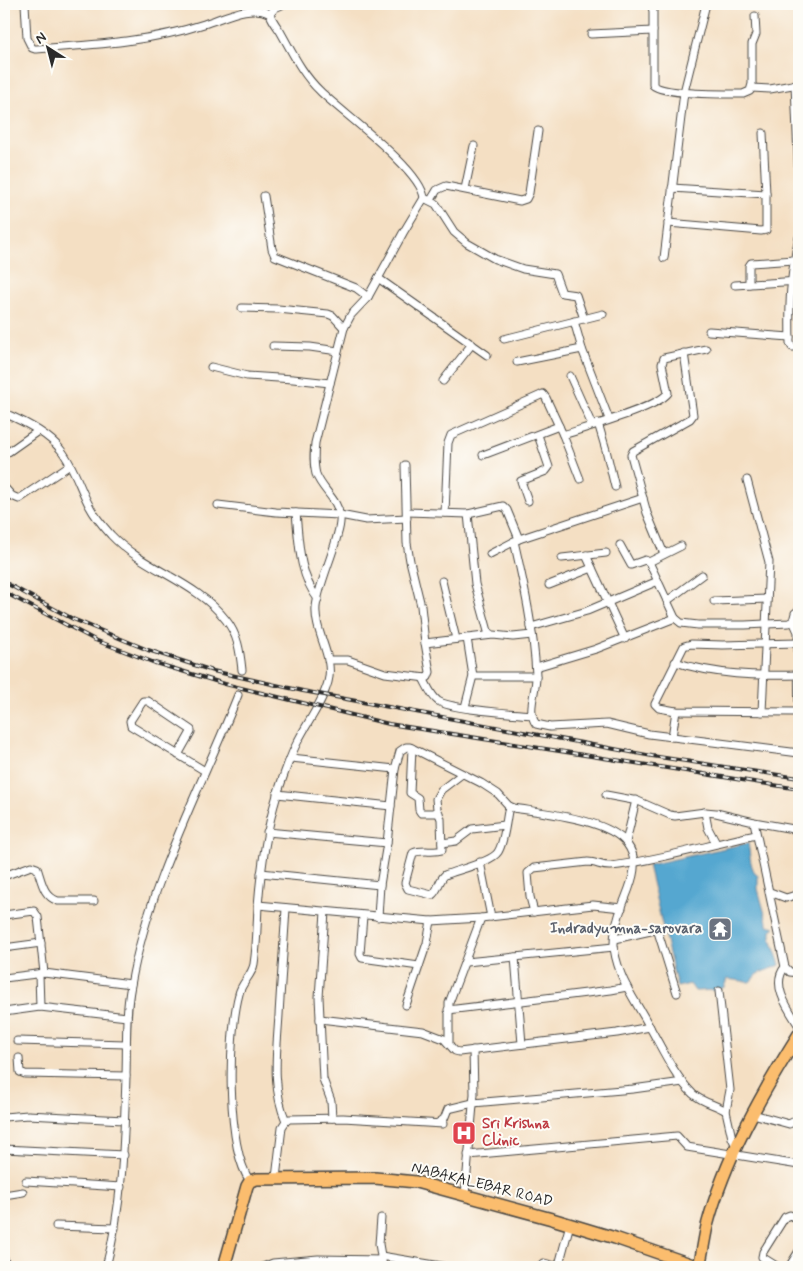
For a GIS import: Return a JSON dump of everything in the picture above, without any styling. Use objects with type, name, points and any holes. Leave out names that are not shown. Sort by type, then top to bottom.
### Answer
[{"type":"main road","points":[[699,1267],[708,1225],[735,1150],[753,1114],[799,1034]]},
{"type":"main road","name":"NABAKALEBAR ROAD","points":[[250,1181],[276,1178],[375,1178],[416,1182],[570,1224],[699,1267]]},
{"type":"main road","points":[[224,1267],[250,1181]]},
{"type":"street","points":[[25,4],[28,42],[35,49],[93,45],[160,37],[245,11],[262,11],[270,14],[298,64],[309,79],[320,91],[361,125],[405,166],[428,199],[440,209],[454,232],[467,243],[495,259],[523,269],[555,274],[562,293],[572,294],[578,298],[584,319]]},
{"type":"street","points":[[270,14],[275,8],[284,4]]},
{"type":"street","points":[[651,4],[653,10],[653,85],[657,89],[743,94],[752,88],[770,89],[797,84],[799,183]]},
{"type":"street","points":[[664,258],[684,92],[706,4]]},
{"type":"street","points":[[752,88],[752,44],[756,34],[755,16]]},
{"type":"street","points":[[591,34],[653,31]]},
{"type":"street","points":[[250,1181],[241,1164],[234,1121],[231,1046],[238,996],[254,964],[261,873],[267,832],[291,758],[298,741],[315,713],[328,681],[328,660],[317,624],[316,613],[318,599],[340,526],[340,515],[335,502],[321,483],[314,466],[315,443],[344,328],[351,315],[368,297],[428,199],[442,187],[465,189],[520,201],[526,199],[529,193],[538,131]]},
{"type":"street","points":[[668,223],[764,231],[767,227],[763,133]]},
{"type":"street","points":[[465,189],[474,146]]},
{"type":"street","points":[[672,188],[766,194]]},
{"type":"street","points":[[264,196],[272,249],[275,256],[301,268],[356,288],[368,297]]},
{"type":"street","points":[[799,237],[790,281],[791,346],[799,347]]},
{"type":"street","points":[[749,284],[749,266],[751,263],[794,260]]},
{"type":"street","points":[[378,278],[487,355]]},
{"type":"street","points":[[735,285],[799,281]]},
{"type":"street","points":[[242,308],[278,309],[328,314],[333,316],[344,328]]},
{"type":"street","points":[[504,339],[603,314]]},
{"type":"street","points":[[574,321],[582,349],[609,420]]},
{"type":"street","points":[[709,332],[790,337]]},
{"type":"street","points":[[444,381],[472,344]]},
{"type":"street","points":[[273,346],[338,351]]},
{"type":"street","points":[[517,362],[582,349]]},
{"type":"street","points":[[563,435],[645,407],[667,395],[668,389],[662,360],[667,357],[706,349]]},
{"type":"street","points":[[664,554],[647,513],[631,458],[632,453],[690,419],[693,415],[684,353]]},
{"type":"street","points":[[211,367],[247,376],[330,383]]},
{"type":"street","points":[[570,376],[606,450],[615,487]]},
{"type":"street","points":[[445,514],[448,443],[451,435],[543,394],[563,435],[580,479]]},
{"type":"street","points":[[4,413],[38,431],[61,449],[89,506],[110,534],[124,547],[140,559],[202,596],[227,620],[240,648],[242,670]]},
{"type":"street","points":[[483,455],[559,426]]},
{"type":"street","points":[[4,455],[38,431]]},
{"type":"street","points":[[528,500],[521,481],[546,471],[549,467],[538,435]]},
{"type":"street","points":[[4,487],[16,498],[23,498],[70,465]]},
{"type":"street","points":[[328,660],[348,660],[385,673],[423,678],[430,675],[421,606],[407,544],[405,465]]},
{"type":"street","points":[[747,480],[769,562],[762,712]]},
{"type":"street","points":[[490,554],[516,540],[643,498]]},
{"type":"street","points":[[218,505],[248,510],[340,515],[366,520],[407,515],[468,514],[503,506],[507,510],[516,540],[526,595],[536,667],[532,715],[534,721],[539,726],[568,727],[607,724],[672,737],[799,753],[798,632],[793,621],[794,613],[799,610]]},
{"type":"street","points":[[296,513],[305,577],[318,599]]},
{"type":"street","points":[[468,514],[475,584],[489,636]]},
{"type":"street","points":[[620,545],[631,566],[645,560],[648,562],[681,546]]},
{"type":"street","points":[[562,558],[606,553]]},
{"type":"street","points":[[586,555],[625,639]]},
{"type":"street","points":[[648,562],[675,618],[681,623],[766,624],[789,623],[793,621]]},
{"type":"street","points":[[549,585],[592,568]]},
{"type":"street","points":[[667,601],[702,575]]},
{"type":"street","points":[[442,581],[456,640]]},
{"type":"street","points":[[531,627],[564,618],[658,581]]},
{"type":"street","points":[[714,601],[767,599]]},
{"type":"street","points":[[536,667],[625,639],[675,618]]},
{"type":"street","points":[[425,642],[489,636],[513,637],[532,635]]},
{"type":"street","points":[[465,707],[473,676],[467,638]]},
{"type":"street","points":[[798,643],[691,644],[681,648],[655,704],[659,708],[676,711],[798,712]]},
{"type":"street","points":[[675,662],[716,672],[764,676],[798,675]]},
{"type":"street","points":[[473,676],[536,676]]},
{"type":"street","points":[[423,678],[438,701],[465,707],[532,715]]},
{"type":"street","points":[[106,1267],[115,1228],[124,1155],[127,1017],[131,984],[146,920],[178,836],[238,695]]},
{"type":"street","points":[[178,755],[191,730],[148,701],[144,701],[130,721],[131,726],[178,755],[205,771]]},
{"type":"street","points":[[672,737],[676,711]]},
{"type":"street","points":[[378,917],[380,885],[387,843],[395,769],[403,748],[406,746],[494,791],[509,806],[588,822],[606,828],[624,839],[633,855],[634,862],[634,875],[618,918],[614,947],[626,987],[683,1082],[699,1100],[726,1111]]},
{"type":"street","points":[[412,748],[410,793],[418,798],[421,813],[439,813]]},
{"type":"street","points":[[291,758],[395,769]]},
{"type":"street","points":[[462,774],[438,794],[436,804],[439,813],[441,851],[413,852],[404,883],[406,887],[432,895],[436,892],[444,875],[492,858],[499,851],[509,806]]},
{"type":"street","points":[[278,794],[390,806]]},
{"type":"street","points":[[606,795],[636,800],[675,816],[705,812],[799,830]]},
{"type":"street","points":[[626,842],[636,800]]},
{"type":"street","points":[[705,812],[708,828],[716,843]]},
{"type":"street","points":[[754,822],[785,967],[790,972],[799,974]]},
{"type":"street","points":[[442,844],[456,841],[472,829],[505,825]]},
{"type":"street","points":[[267,832],[387,843]]},
{"type":"street","points":[[534,912],[530,897],[528,873],[532,869],[588,862],[606,866],[634,862],[669,856],[716,843],[756,835]]},
{"type":"street","points":[[480,862],[491,917]]},
{"type":"street","points":[[4,876],[34,866],[46,892],[53,899],[58,901],[94,901]]},
{"type":"street","points":[[261,873],[380,885]]},
{"type":"street","points":[[770,892],[786,898],[799,894]]},
{"type":"street","points":[[258,905],[431,921],[481,918],[593,905],[622,908]]},
{"type":"street","points":[[286,908],[276,1052],[276,1084],[280,1107],[286,1120]]},
{"type":"street","points":[[4,915],[34,912],[38,917],[42,974],[40,1007]]},
{"type":"street","points":[[325,912],[320,974],[320,1020],[323,1079],[331,1101],[332,1118]]},
{"type":"street","points":[[364,916],[360,954],[362,958],[419,966]]},
{"type":"street","points":[[481,918],[448,1010],[449,1042],[455,1052],[617,1033],[650,1027]]},
{"type":"street","points":[[406,1005],[427,943],[431,921]]},
{"type":"street","points":[[615,939],[654,930],[658,932],[677,993]]},
{"type":"street","points":[[4,948],[41,943]]},
{"type":"street","points":[[466,962],[614,947]]},
{"type":"street","points":[[515,957],[522,1044]]},
{"type":"street","points":[[785,967],[780,974],[781,989],[786,1005],[799,1026]]},
{"type":"street","points":[[4,978],[42,974],[131,984]]},
{"type":"street","points":[[448,1010],[626,987]]},
{"type":"street","points":[[719,991],[730,1090],[726,1111],[735,1150]]},
{"type":"street","points":[[4,1012],[40,1007],[127,1017]]},
{"type":"street","points":[[320,1020],[424,1031],[449,1042]]},
{"type":"street","points":[[17,1041],[126,1044]]},
{"type":"street","points":[[465,1195],[473,1103],[473,1050]]},
{"type":"street","points":[[19,1058],[20,1072],[25,1074],[126,1076]]},
{"type":"street","points":[[276,1178],[282,1127],[286,1120],[299,1117],[441,1123],[448,1109],[473,1103],[633,1089],[683,1082]]},
{"type":"street","points":[[753,1114],[789,1124],[799,1119]]},
{"type":"street","points":[[4,1117],[28,1115],[124,1120]]},
{"type":"street","points":[[468,1155],[674,1136],[679,1137],[687,1147],[735,1150],[799,1165]]},
{"type":"street","points":[[4,1149],[124,1155]]},
{"type":"street","points":[[26,1181],[121,1186]]},
{"type":"street","points":[[4,1195],[23,1192]]},
{"type":"street","points":[[773,1266],[762,1257],[763,1252],[785,1217],[790,1215],[799,1218]]},
{"type":"street","points":[[381,1218],[379,1238],[382,1261]]},
{"type":"street","points":[[539,1267],[544,1263],[559,1265],[570,1224]]},
{"type":"street","points":[[56,1226],[115,1228]]},
{"type":"street","points":[[789,1267],[799,1251]]},
{"type":"street","points":[[4,1258],[6,1267]]},
{"type":"street","points":[[264,1267],[273,1263],[318,1259],[382,1261],[447,1267]]},
{"type":"water","points":[[748,843],[752,866],[758,876],[758,889],[768,925],[775,927],[771,930],[771,939],[780,965],[757,974],[750,982],[727,979],[724,987],[718,990],[695,991],[690,984],[677,987],[648,865]]},
{"type":"railway","points":[[4,582],[73,619],[148,650],[213,671],[303,691],[652,756],[799,778]]},
{"type":"railway","points":[[4,592],[95,640],[155,663],[225,684],[389,724],[799,789]]},
{"type":"place","name":"Indradyumna-sarovara","points":[[720,929]]},
{"type":"place","name":"Sri Krishna Clinic","points":[[464,1133]]}]
